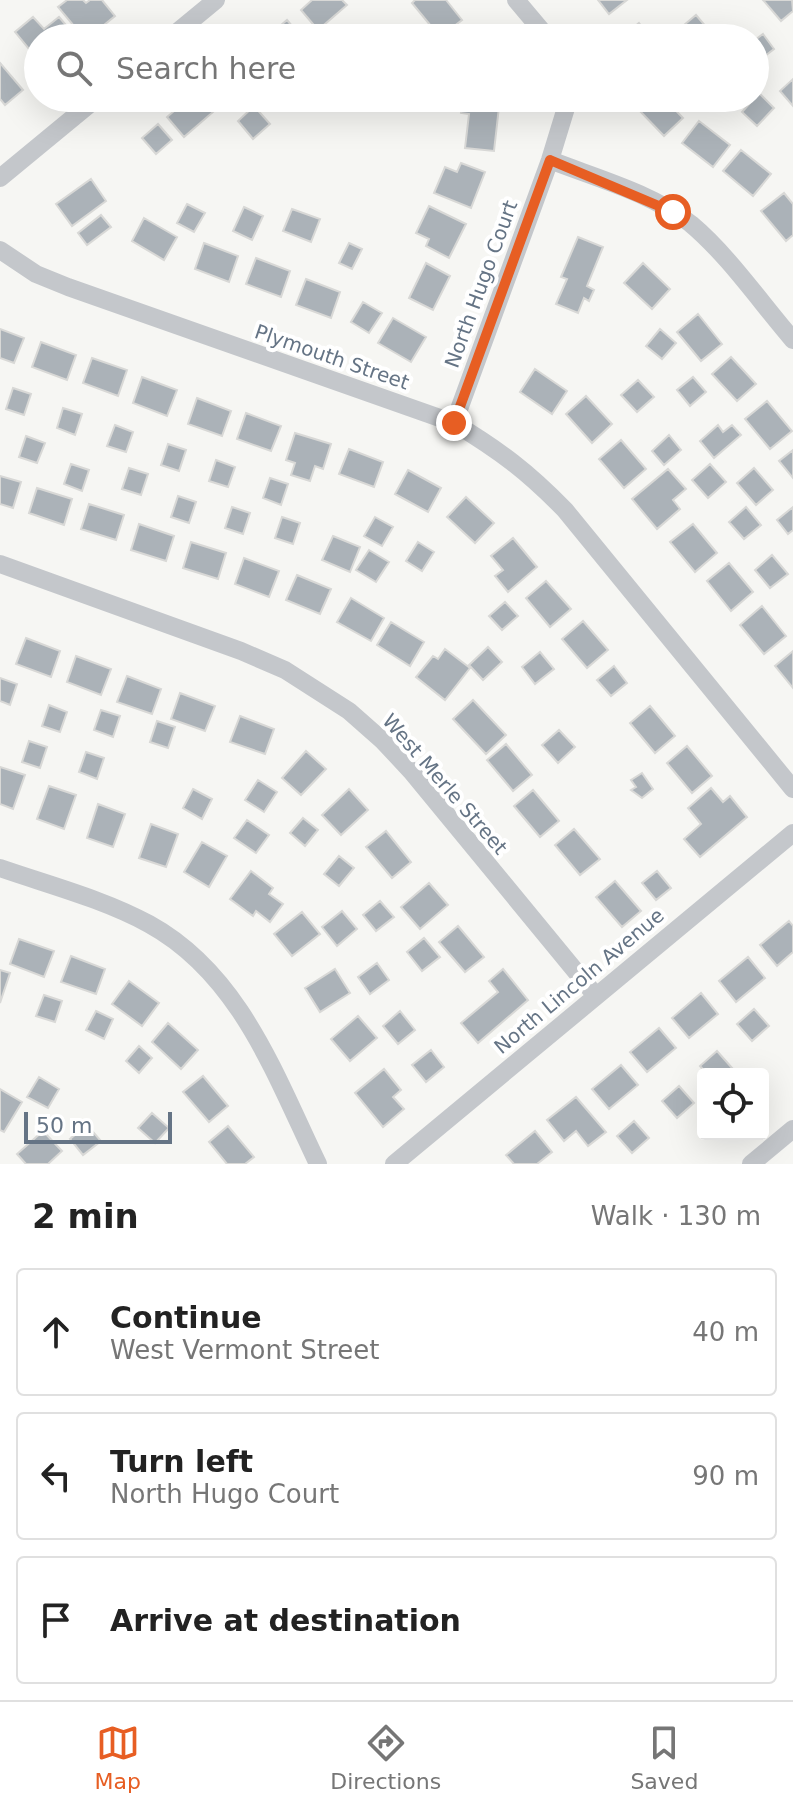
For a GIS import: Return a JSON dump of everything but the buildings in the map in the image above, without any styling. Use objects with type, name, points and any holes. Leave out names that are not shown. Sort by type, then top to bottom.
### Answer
[{"type":"street","points":[[187,24],[216,0]]},
{"type":"street","points":[[516,0],[536,24]]},
{"type":"street","points":[[0,178],[80,112]]},
{"type":"street","name":"North Hugo Court","points":[[454,423],[565,112]]},
{"type":"street","points":[[550,160],[662,206],[691,225],[793,340]]},
{"type":"street","name":"Plymouth Street","points":[[0,250],[36,274],[68,287],[454,423],[515,462],[565,510],[793,789]]},
{"type":"street","name":"West Merle Street","points":[[0,564],[241,651],[285,670],[328,696],[383,741],[411,771],[596,996]]},
{"type":"street","name":"North Lincoln Avenue","points":[[394,1164],[793,833]]},
{"type":"street","points":[[0,868],[145,922],[172,938],[199,960],[241,1010],[318,1164]]},
{"type":"street","points":[[751,1164],[793,1129]]},
{"type":"route","points":[[454,423],[550,160],[673,212]]}]
